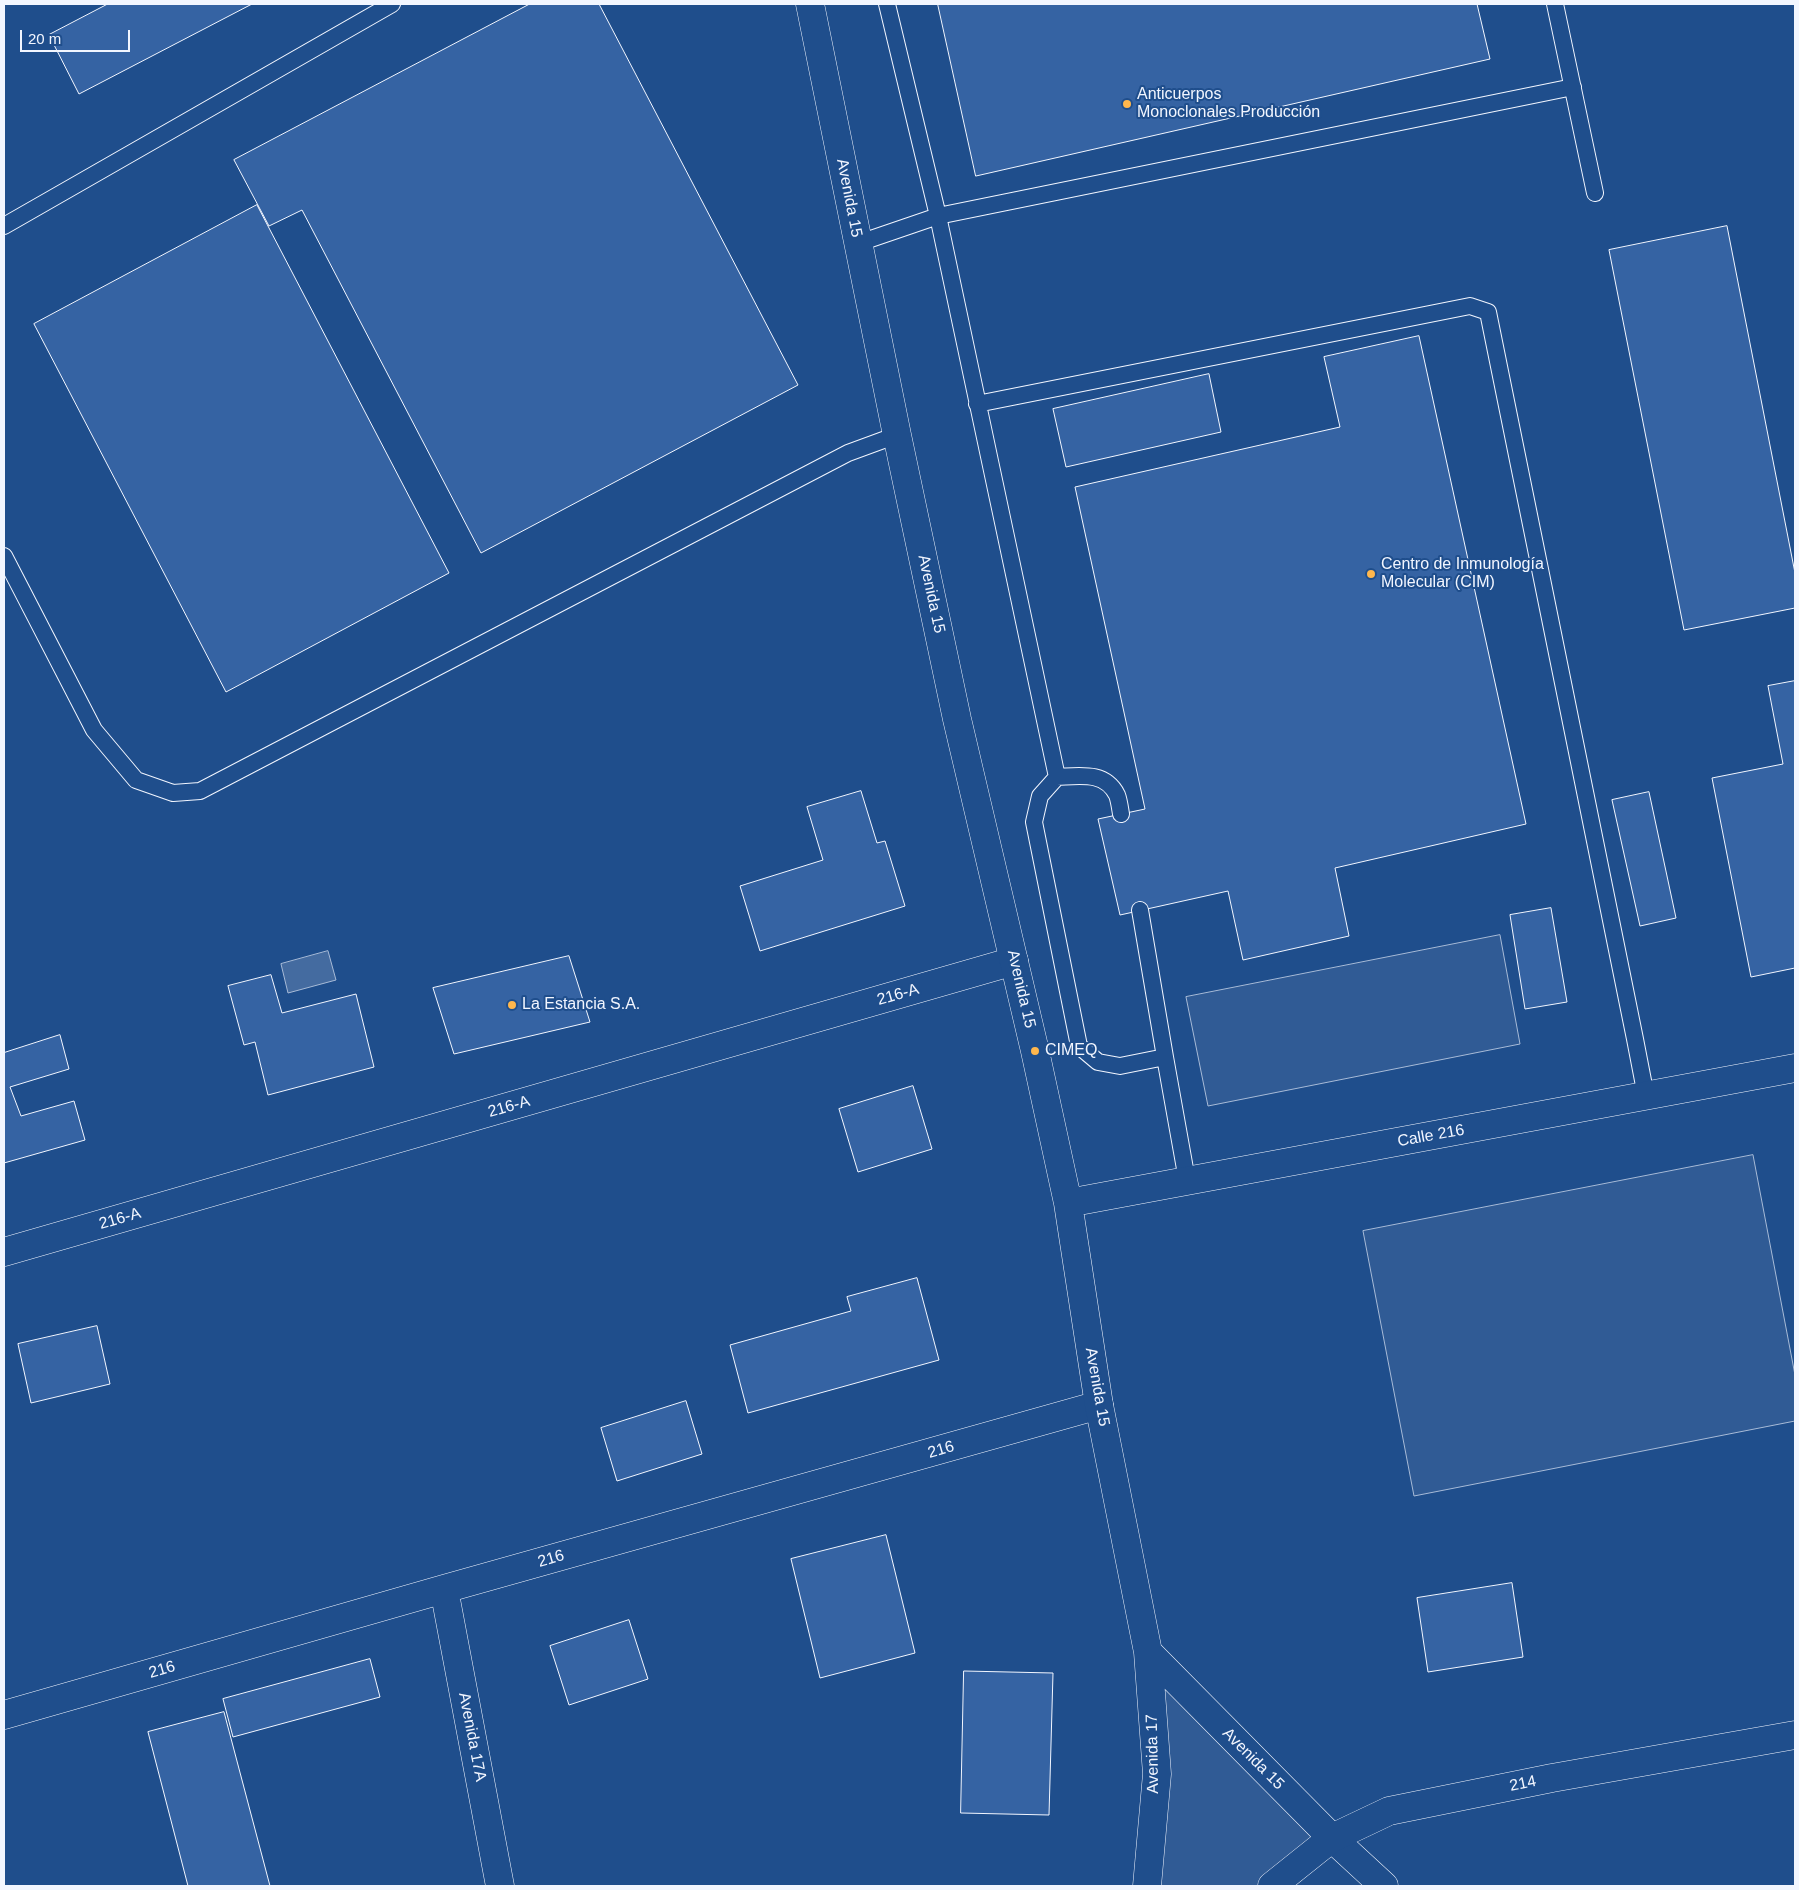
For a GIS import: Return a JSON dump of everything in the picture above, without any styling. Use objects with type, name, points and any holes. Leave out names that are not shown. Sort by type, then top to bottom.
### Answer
[{"type":"street","name":"Avenida 15","points":[[810,4],[897,435],[958,719],[1068,1203],[1099,1406],[1148,1652],[1332,1838],[1384,1886]]},
{"type":"street","name":"216-A","points":[[4,1252],[1014,961]]},
{"type":"street","name":"Calle 216","points":[[1068,1203],[1795,1068]]},
{"type":"street","name":"216","points":[[4,1715],[444,1588],[1099,1406]]},
{"type":"street","name":"Avenida 17A","points":[[444,1588],[500,1886]]},
{"type":"street","name":"Avenida 17","points":[[1146,1886],[1157,1774],[1148,1652]]},
{"type":"street","name":"214","points":[[1272,1886],[1332,1838],[1389,1811],[1552,1778],[1795,1735]]},
{"type":"lane","points":[[4,226],[392,4]]},
{"type":"lane","points":[[886,4],[938,216],[1057,777]]},
{"type":"lane","points":[[1555,4],[1596,193]]},
{"type":"lane","points":[[859,243],[938,216],[1573,87]]},
{"type":"lane","points":[[977,404],[1470,306],[1488,312],[1646,1096]]},
{"type":"lane","points":[[4,556],[94,730],[136,780],[173,793],[200,791],[848,453],[897,435]]},
{"type":"lane","points":[[1121,814],[1117,795],[1105,780],[1090,776],[1057,777],[1040,796],[1034,822],[1079,1046],[1098,1062],[1120,1066],[1164,1057]]},
{"type":"lane","points":[[1140,910],[1164,1057],[1187,1180]]},
{"type":"shaded area","points":[[1500,935],[1520,1044],[1208,1106],[1186,997]]},
{"type":"shaded area","points":[[328,951],[336,980],[288,993],[281,964]]},
{"type":"shaded area","points":[[1753,1155],[1795,1375],[1795,1421],[1414,1496],[1363,1231]]},
{"type":"shaded area","points":[[1148,1652],[1332,1838],[1272,1886],[1147,1886]]},
{"type":"building","points":[[108,4],[252,4],[79,94],[49,35]]},
{"type":"building","points":[[530,4],[599,4],[798,385],[481,553],[302,210],[269,226],[234,160]]},
{"type":"building","name":"Anticuerpos Monoclonales Producción","points":[[938,4],[1477,4],[1490,59],[976,176]]},
{"type":"building","points":[[257,205],[449,573],[226,692],[34,324]]},
{"type":"building","points":[[1727,226],[1795,573],[1795,608],[1684,630],[1609,250]]},
{"type":"building","name":"Centro de Inmunología Molecular (CIM)","points":[[1419,336],[1526,824],[1335,868],[1349,936],[1243,960],[1228,891],[1120,915],[1098,819],[1145,809],[1075,487],[1340,427],[1324,357]]},
{"type":"building","points":[[1209,374],[1221,432],[1066,467],[1053,409]]},
{"type":"building","points":[[1795,681],[1795,968],[1751,977],[1712,778],[1783,764],[1768,686]]},
{"type":"building","points":[[861,791],[877,843],[885,841],[905,906],[760,951],[740,886],[823,860],[807,807]]},
{"type":"building","points":[[1649,792],[1676,918],[1640,926],[1612,800]]},
{"type":"building","points":[[1551,908],[1567,1002],[1525,1009],[1510,915]]},
{"type":"building","name":"La Estancia S.A.","points":[[569,956],[590,1022],[454,1054],[433,988]]},
{"type":"building","points":[[271,975],[282,1013],[356,994],[374,1067],[268,1095],[255,1042],[244,1045],[228,986]]},
{"type":"building","points":[[60,1035],[69,1069],[10,1087],[21,1116],[74,1101],[85,1140],[4,1163],[4,1053]]},
{"type":"building","points":[[913,1086],[932,1149],[858,1172],[839,1109]]},
{"type":"building","points":[[917,1278],[939,1360],[748,1413],[730,1345],[851,1311],[847,1297]]},
{"type":"building","points":[[97,1326],[110,1384],[31,1403],[18,1344]]},
{"type":"building","points":[[686,1401],[702,1454],[617,1481],[601,1428]]},
{"type":"building","points":[[886,1535],[915,1653],[820,1678],[791,1559]]},
{"type":"building","points":[[1512,1583],[1523,1657],[1428,1672],[1417,1598]]},
{"type":"building","points":[[629,1620],[648,1679],[569,1705],[550,1646]]},
{"type":"building","points":[[370,1659],[380,1697],[233,1737],[223,1699]]},
{"type":"building","points":[[964,1671],[1053,1673],[1049,1815],[961,1813]]},
{"type":"building","points":[[224,1712],[270,1886],[188,1886],[148,1732]]},
{"type":"place","name":"Anticuerpos Monoclonales Producción","points":[[1127,104]]},
{"type":"place","name":"Centro de Inmunología Molecular (CIM)","points":[[1371,574]]},
{"type":"place","name":"La Estancia S.A.","points":[[512,1005]]},
{"type":"place","name":"CIMEQ","points":[[1035,1051]]}]
